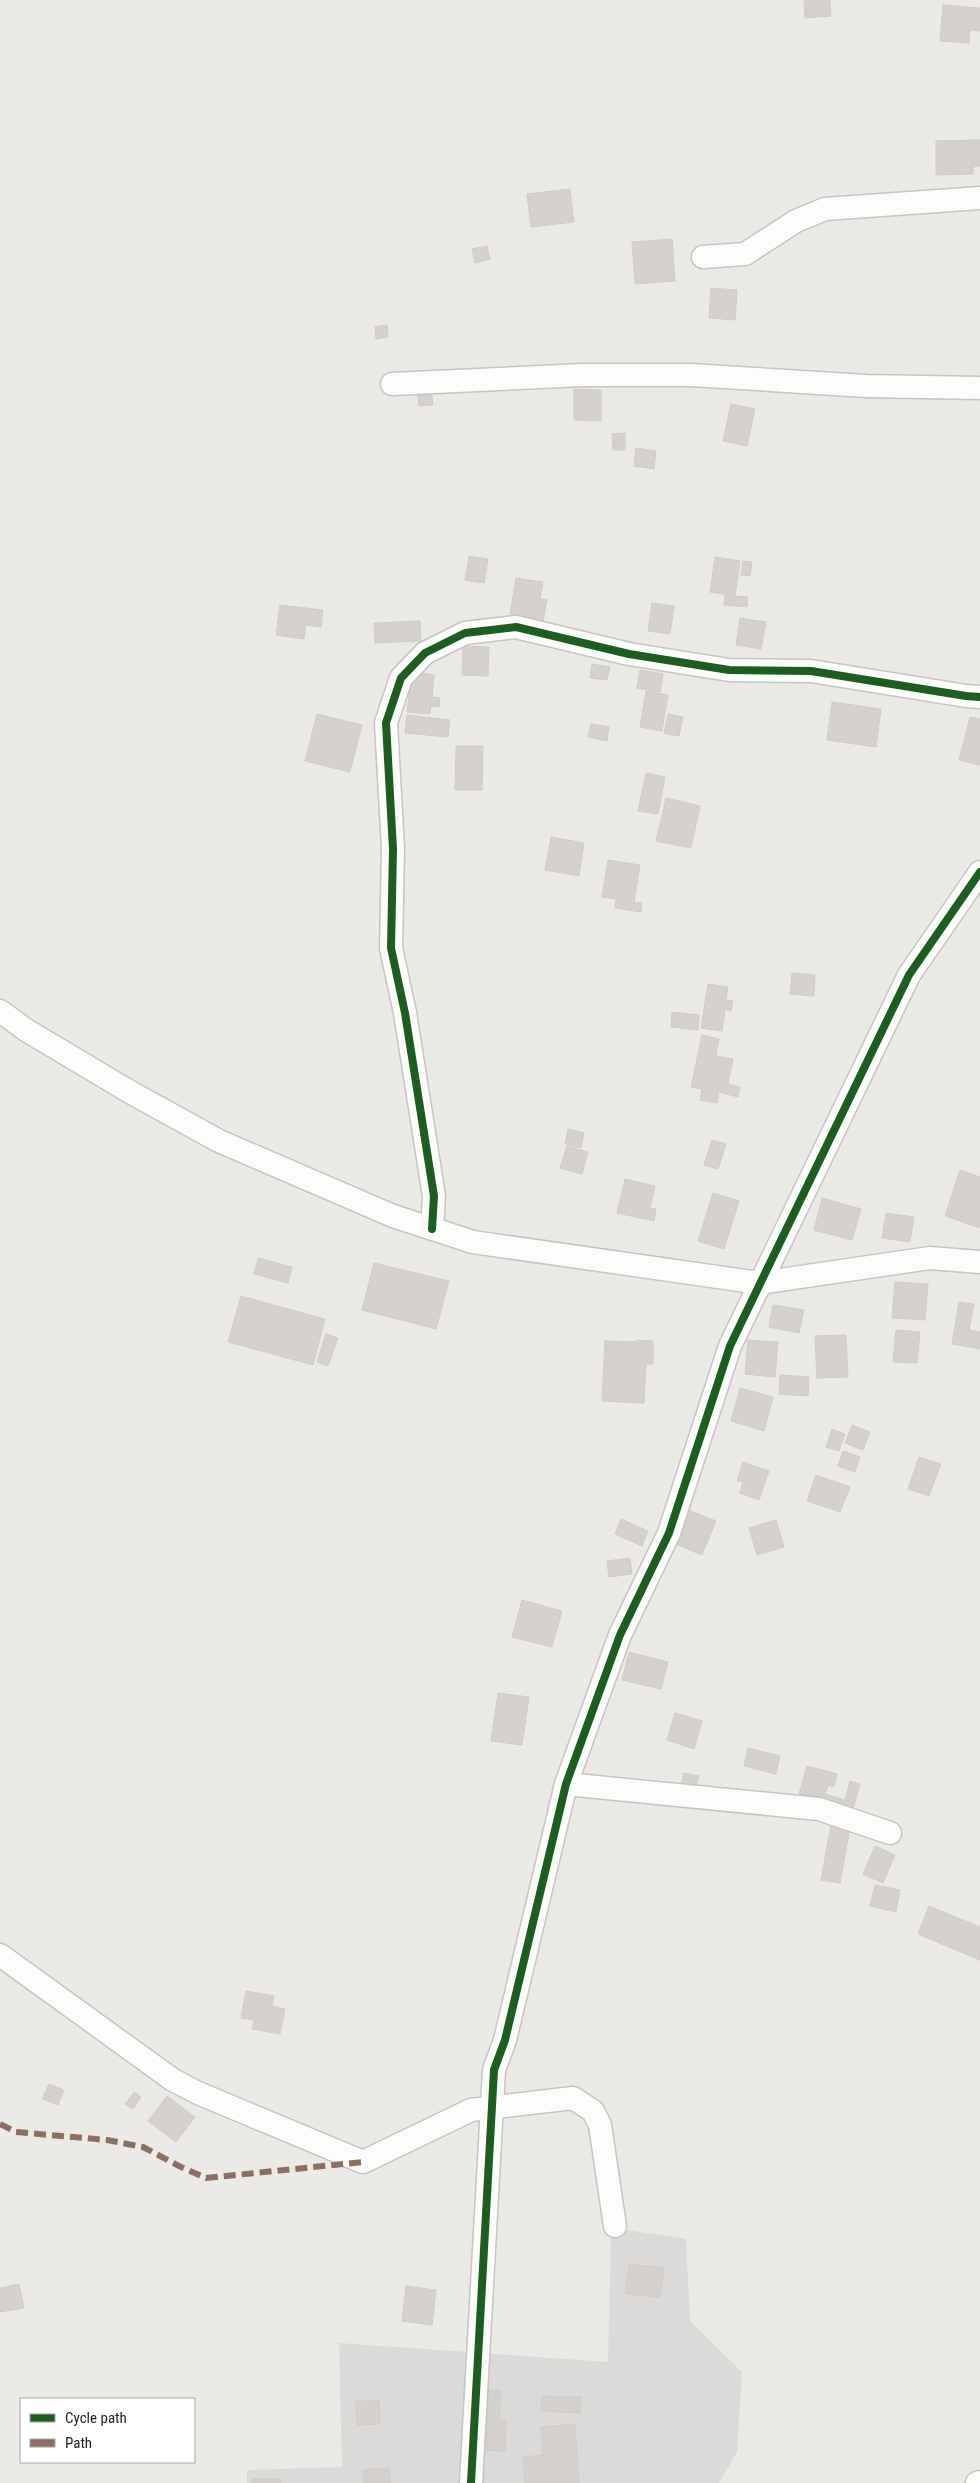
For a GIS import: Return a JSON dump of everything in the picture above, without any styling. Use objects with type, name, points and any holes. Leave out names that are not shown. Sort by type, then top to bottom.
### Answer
[{"type":"street","points":[[703,257],[745,254],[796,221],[825,209],[980,198]]},
{"type":"street","points":[[392,384],[582,375],[691,375],[866,386],[980,388]]},
{"type":"street","points":[[432,1229],[434,1196],[405,1013],[391,948],[393,849],[386,723],[401,678],[425,653],[465,632],[516,627],[629,654],[729,670],[812,671],[966,696],[980,696]]},
{"type":"street","points":[[471,2483],[494,2070],[505,2040],[566,1784],[620,1636],[670,1533],[730,1346],[909,975],[980,872]]},
{"type":"street","points":[[0,1011],[26,1030],[130,1092],[219,1141],[334,1192],[432,1229],[473,1242],[760,1282],[930,1258],[980,1262]]},
{"type":"street","points":[[566,1784],[819,1809],[890,1833]]},
{"type":"street","points":[[0,1955],[173,2080],[207,2097],[363,2162],[471,2110],[573,2098],[593,2111],[600,2125],[615,2226]]},
{"type":"shaded area","points":[[627,2230],[686,2239],[690,2321],[742,2372],[737,2452],[719,2483],[247,2483],[247,2470],[342,2467],[339,2343],[608,2362],[611,2236]]},
{"type":"building","points":[[804,0],[830,0],[831,16],[805,18]]},
{"type":"building","points":[[943,5],[980,8],[980,31],[970,30],[969,43],[940,41]]},
{"type":"building","points":[[973,140],[973,174],[936,175],[936,141]]},
{"type":"building","points":[[973,140],[980,140],[980,166],[973,167]]},
{"type":"building","points":[[570,189],[574,222],[531,227],[527,194]]},
{"type":"building","points":[[672,239],[675,281],[635,284],[632,242]]},
{"type":"building","points":[[487,246],[490,259],[475,263],[472,249]]},
{"type":"building","points":[[711,288],[737,290],[735,320],[709,318]]},
{"type":"building","points":[[387,325],[388,337],[376,339],[375,327]]},
{"type":"building","points":[[431,388],[433,405],[419,406],[417,390]]},
{"type":"building","points":[[574,389],[601,390],[601,421],[574,420]]},
{"type":"building","points":[[731,404],[755,409],[747,446],[723,441]]},
{"type":"building","points":[[625,433],[625,450],[613,450],[612,434]]},
{"type":"building","points":[[636,448],[656,451],[654,469],[634,466]]},
{"type":"building","points":[[469,556],[488,559],[484,583],[465,580]]},
{"type":"building","points":[[715,557],[740,561],[735,596],[710,592]]},
{"type":"building","points":[[743,561],[752,562],[750,576],[741,575]]},
{"type":"building","points":[[516,578],[543,582],[540,599],[547,600],[542,627],[509,621]]},
{"type":"building","points":[[725,595],[748,597],[747,607],[724,605]]},
{"type":"building","points":[[652,603],[674,606],[670,634],[648,631]]},
{"type":"building","points":[[280,605],[323,610],[321,627],[306,625],[304,639],[276,635]]},
{"type":"building","points":[[740,618],[766,622],[761,649],[736,645]]},
{"type":"building","points":[[420,621],[421,641],[375,643],[374,623]]},
{"type":"building","points":[[463,646],[489,647],[488,676],[462,675]]},
{"type":"building","points":[[592,664],[610,667],[607,680],[590,678]]},
{"type":"building","points":[[640,670],[663,674],[660,692],[637,688]]},
{"type":"building","points":[[412,672],[434,675],[432,697],[440,698],[439,707],[431,706],[430,714],[407,712]]},
{"type":"building","points":[[646,691],[668,695],[662,731],[640,727]]},
{"type":"building","points":[[832,702],[881,709],[876,747],[827,740]]},
{"type":"building","points":[[317,714],[362,725],[350,772],[305,761]]},
{"type":"building","points":[[668,714],[683,717],[679,736],[664,733]]},
{"type":"building","points":[[407,715],[450,720],[448,737],[405,733]]},
{"type":"building","points":[[970,717],[980,719],[980,765],[959,760]]},
{"type":"building","points":[[591,724],[609,727],[607,741],[588,737]]},
{"type":"building","points":[[456,746],[483,746],[482,790],[455,790]]},
{"type":"building","points":[[646,773],[665,777],[658,814],[638,811]]},
{"type":"building","points":[[666,798],[700,806],[691,848],[656,841]]},
{"type":"building","points":[[551,837],[584,843],[579,876],[545,870]]},
{"type":"building","points":[[608,860],[640,865],[634,902],[642,903],[641,912],[615,908],[616,899],[602,897]]},
{"type":"building","points":[[792,973],[815,975],[814,996],[790,994]]},
{"type":"building","points":[[708,984],[728,987],[726,1000],[733,1001],[731,1011],[725,1010],[722,1031],[701,1028]]},
{"type":"building","points":[[672,1012],[699,1015],[698,1030],[671,1027]]},
{"type":"building","points":[[702,1035],[719,1039],[716,1056],[733,1059],[728,1084],[740,1087],[738,1097],[719,1092],[717,1103],[700,1100],[702,1089],[691,1087]]},
{"type":"building","points":[[568,1129],[584,1133],[581,1148],[565,1144]]},
{"type":"building","points":[[712,1140],[726,1144],[718,1169],[704,1165]]},
{"type":"building","points":[[567,1146],[588,1152],[582,1174],[560,1168]]},
{"type":"building","points":[[960,1170],[980,1177],[980,1228],[945,1216]]},
{"type":"building","points":[[625,1179],[655,1186],[650,1208],[656,1209],[654,1221],[617,1213]]},
{"type":"building","points":[[713,1193],[739,1201],[724,1249],[698,1241]]},
{"type":"building","points":[[822,1198],[861,1209],[852,1240],[814,1230]]},
{"type":"building","points":[[886,1213],[914,1217],[910,1242],[882,1238]]},
{"type":"building","points":[[258,1258],[292,1267],[288,1283],[254,1274]]},
{"type":"building","points":[[374,1263],[449,1281],[436,1329],[362,1310]]},
{"type":"building","points":[[895,1282],[928,1284],[925,1320],[892,1318]]},
{"type":"building","points":[[241,1296],[325,1319],[313,1365],[228,1342]]},
{"type":"building","points":[[959,1302],[974,1304],[969,1330],[980,1332],[980,1349],[952,1344]]},
{"type":"building","points":[[773,1305],[804,1310],[799,1333],[769,1327]]},
{"type":"building","points":[[896,1330],[920,1332],[917,1363],[893,1362]]},
{"type":"building","points":[[326,1334],[338,1338],[328,1366],[317,1362]]},
{"type":"building","points":[[846,1335],[848,1377],[817,1378],[815,1336]]},
{"type":"building","points":[[637,1340],[653,1341],[653,1364],[646,1364],[644,1403],[602,1401],[605,1341],[637,1342]]},
{"type":"building","points":[[748,1340],[778,1342],[775,1377],[745,1374]]},
{"type":"building","points":[[780,1375],[809,1377],[808,1396],[779,1394]]},
{"type":"building","points":[[740,1388],[773,1397],[764,1431],[731,1421]]},
{"type":"building","points":[[852,1425],[870,1432],[863,1450],[845,1443]]},
{"type":"building","points":[[832,1429],[845,1434],[839,1451],[826,1447]]},
{"type":"building","points":[[843,1451],[860,1457],[855,1472],[838,1466]]},
{"type":"building","points":[[919,1457],[941,1464],[929,1496],[908,1489]]},
{"type":"building","points":[[743,1462],[769,1471],[759,1500],[740,1493],[743,1482],[737,1481]]},
{"type":"building","points":[[816,1475],[850,1487],[840,1512],[807,1501]]},
{"type":"building","points":[[686,1509],[716,1521],[702,1555],[673,1543]]},
{"type":"building","points":[[621,1519],[648,1531],[642,1546],[615,1534]]},
{"type":"building","points":[[776,1520],[784,1547],[757,1555],[749,1528]]},
{"type":"building","points":[[630,1558],[632,1574],[609,1577],[607,1561]]},
{"type":"building","points":[[522,1600],[562,1611],[552,1647],[512,1637]]},
{"type":"building","points":[[629,1652],[668,1662],[661,1689],[622,1680]]},
{"type":"building","points":[[498,1693],[529,1697],[522,1745],[491,1741]]},
{"type":"building","points":[[675,1713],[702,1721],[694,1749],[667,1740]]},
{"type":"building","points":[[748,1748],[780,1756],[776,1774],[744,1766]]},
{"type":"building","points":[[807,1766],[837,1774],[834,1787],[828,1785],[825,1794],[845,1800],[850,1781],[860,1784],[853,1809],[799,1794]]},
{"type":"building","points":[[684,1773],[699,1776],[695,1789],[681,1786]]},
{"type":"building","points":[[831,1825],[850,1828],[840,1883],[821,1880]]},
{"type":"building","points":[[875,1846],[895,1855],[883,1883],[863,1874]]},
{"type":"building","points":[[875,1885],[900,1890],[896,1912],[870,1906]]},
{"type":"building","points":[[929,1906],[980,1927],[980,1960],[918,1934]]},
{"type":"building","points":[[246,1991],[274,1996],[272,2006],[285,2009],[280,2034],[252,2029],[254,2020],[241,2018]]},
{"type":"building","points":[[49,2084],[64,2090],[58,2105],[42,2099]]},
{"type":"building","points":[[134,2092],[141,2097],[133,2109],[125,2104]]},
{"type":"building","points":[[167,2096],[195,2117],[176,2142],[148,2121]]},
{"type":"building","points":[[629,2264],[664,2268],[660,2297],[625,2294]]},
{"type":"building","points":[[19,2284],[24,2308],[0,2312],[0,2288]]},
{"type":"building","points":[[406,2286],[436,2290],[432,2325],[402,2321]]},
{"type":"building","points":[[486,2390],[501,2391],[499,2421],[506,2421],[505,2451],[483,2450]]},
{"type":"building","points":[[542,2396],[581,2397],[580,2413],[541,2411]]},
{"type":"building","points":[[379,2400],[380,2424],[357,2425],[356,2402]]},
{"type":"building","points":[[575,2424],[579,2483],[525,2483],[523,2457],[543,2455],[541,2427]]},
{"type":"building","points":[[389,2468],[390,2483],[364,2483],[363,2470]]},
{"type":"building","points":[[252,2479],[281,2479],[281,2483],[252,2483]]},
{"type":"marked path","points":[[0,2124],[16,2132],[107,2140],[143,2147],[206,2178],[363,2162]]},
{"type":"cycle path","points":[[432,1229],[434,1196],[405,1013],[391,948],[393,849],[386,723],[401,678],[425,653],[465,633],[516,627],[629,654],[729,670],[811,671],[980,697]]},
{"type":"cycle path","points":[[471,2483],[494,2070],[505,2040],[566,1784],[620,1635],[669,1533],[730,1346],[909,975],[980,872]]}]
